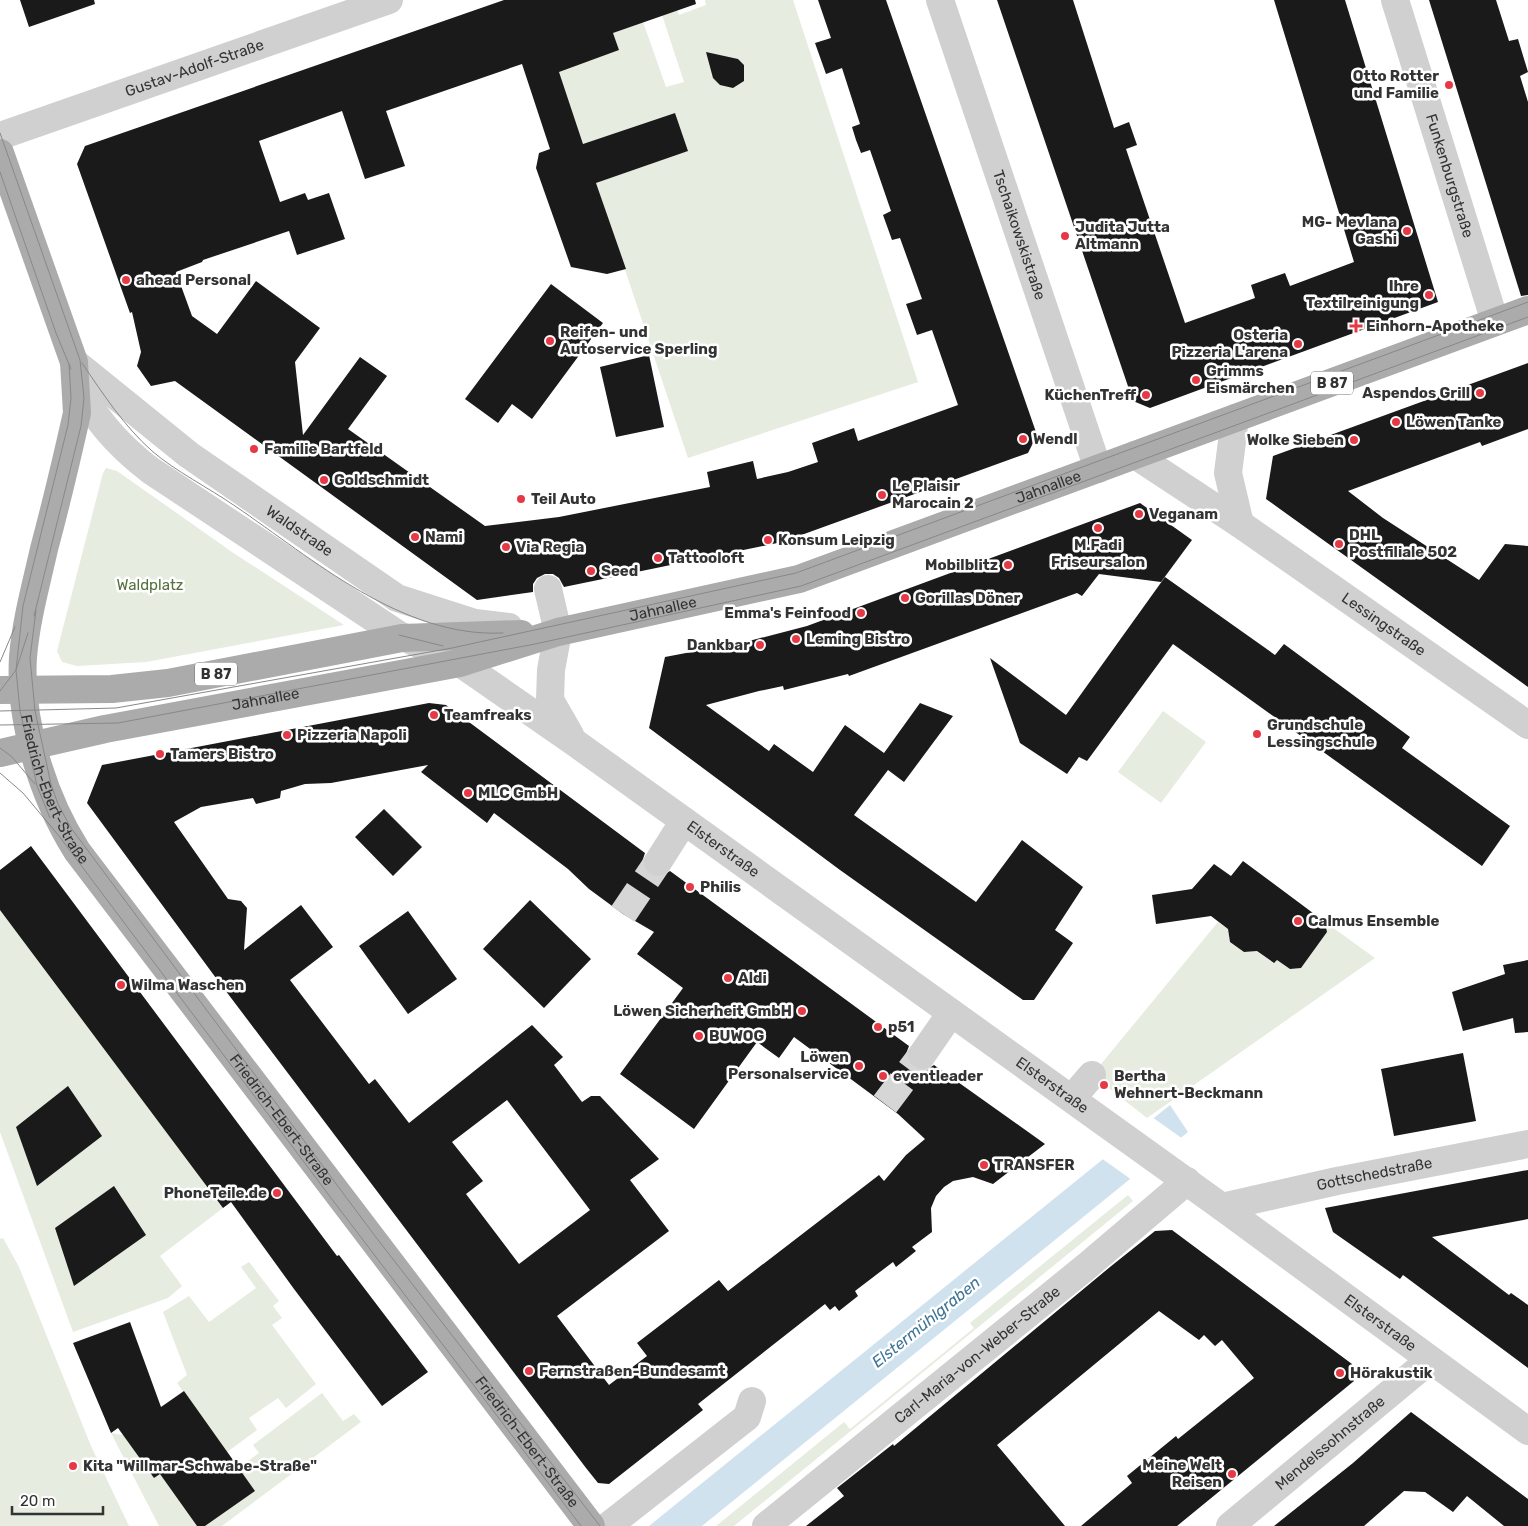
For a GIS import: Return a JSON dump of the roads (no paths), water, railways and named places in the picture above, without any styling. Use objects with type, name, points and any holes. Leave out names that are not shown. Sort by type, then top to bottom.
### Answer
[{"type":"main road","points":[[0,154],[75,371],[77,412],[28,619],[23,659],[12,690]]},
{"type":"main road","name":"Jahnallee","points":[[0,753],[33,744],[460,662],[558,632],[798,579],[1528,310]]},
{"type":"main road","name":"Jahnallee","points":[[12,690],[112,689],[168,683],[403,636],[558,632]]},
{"type":"main road","name":"Friedrich-Ebert-Straße","points":[[12,690],[33,744],[50,801],[77,851],[591,1526]]},
{"type":"street","name":"Gustav-Adolf-Straße","points":[[0,136],[389,0]]},
{"type":"street","name":"Tschaikowskistraße","points":[[940,0],[1098,469]]},
{"type":"street","name":"Funkenburgstraße","points":[[1395,0],[1495,322]]},
{"type":"street","name":"Waldstraße","points":[[75,371],[189,455],[397,598],[475,623],[558,632]]},
{"type":"street","points":[[75,371],[84,398],[103,424],[134,458],[403,636],[460,662]]},
{"type":"street","points":[[1235,418],[1228,473],[1240,524]]},
{"type":"street","name":"Lessingstraße","points":[[1135,455],[1240,524],[1528,725]]},
{"type":"street","points":[[548,589],[558,632]]},
{"type":"street","name":"Elsterstraße","points":[[558,632],[552,670],[550,700],[574,742]]},
{"type":"street","name":"Elsterstraße","points":[[460,662],[841,931],[951,1013],[1222,1206],[1528,1431]]},
{"type":"street","points":[[658,862],[684,821]]},
{"type":"street","points":[[922,1056],[951,1013]]},
{"type":"street","points":[[1072,1098],[1092,1075]]},
{"type":"street","name":"Gottschedstraße","points":[[1222,1206],[1337,1181],[1528,1144]]},
{"type":"street","name":"Carl-Maria-von-Weber-Straße","points":[[766,1526],[1087,1266],[1187,1181]]},
{"type":"street","name":"Mendelssohnstraße","points":[[1230,1526],[1430,1360]]},
{"type":"street","points":[[608,1526],[747,1417],[752,1402]]},
{"type":"water","name":"Elstermühlgraben","points":[[1170,1105],[1188,1132],[702,1526],[649,1526]]},
{"type":"tunnel","points":[[623,914],[658,862]]},
{"type":"tunnel","points":[[885,1104],[922,1055]]},
{"type":"tram line","points":[[0,133],[80,360],[84,398],[81,426],[34,616]]},
{"type":"tram line","points":[[0,172],[56,333],[71,369]]},
{"type":"tram line","points":[[0,711],[116,708],[452,648],[796,573],[1528,302]]},
{"type":"tram line","points":[[0,725],[118,723],[535,644],[801,586],[1528,317]]},
{"type":"tram line","points":[[82,363],[123,420],[152,451],[171,466],[235,506],[327,571],[394,609],[429,623],[466,631],[503,633]]},
{"type":"tram line","points":[[50,818],[37,786],[20,711],[16,670],[23,606],[68,425],[71,398],[69,364]]},
{"type":"tram line","points":[[36,610],[30,658],[35,711],[51,784],[58,804],[71,828],[375,1236],[600,1526]]},
{"type":"tram line","points":[[0,662],[15,627]]},
{"type":"tram line","points":[[0,691],[16,670],[28,633]]},
{"type":"tram line","points":[[399,635],[443,646]]},
{"type":"tram line","points":[[0,748],[12,757],[35,784]]},
{"type":"tram line","points":[[0,773],[23,793],[59,836],[581,1526]]},
{"type":"place","name":"Otto Rotter und Familie","points":[[1449,85]]},
{"type":"place","name":"MG- Mevlana Gashi","points":[[1407,231]]},
{"type":"place","name":"Judita Jutta Altmann","points":[[1065,236]]},
{"type":"place","name":"ahead Personal","points":[[126,280]]},
{"type":"place","name":"Ihre Textilreinigung","points":[[1429,295]]},
{"type":"place","name":"Einhorn-Apotheke","points":[[1356,326]]},
{"type":"place","name":"Reifen- und Autoservice Sperling","points":[[550,341]]},
{"type":"place","name":"Osteria Pizzeria L'arena","points":[[1298,344]]},
{"type":"place","name":"Grimms Eismärchen","points":[[1196,380]]},
{"type":"place","name":"Aspendos Grill","points":[[1480,393]]},
{"type":"place","name":"KüchenTreff","points":[[1146,395]]},
{"type":"place","name":"Löwen Tanke","points":[[1396,422]]},
{"type":"place","name":"Wendl","points":[[1023,439]]},
{"type":"place","name":"Wolke Sieben","points":[[1354,440]]},
{"type":"place","name":"Familie Bartfeld","points":[[254,449]]},
{"type":"place","name":"Goldschmidt","points":[[324,480]]},
{"type":"place","name":"Le Plaisir Marocain 2","points":[[882,495]]},
{"type":"place","name":"Teil Auto","points":[[521,499]]},
{"type":"place","name":"Veganam","points":[[1139,514]]},
{"type":"place","name":"M.Fadi Friseursalon","points":[[1098,528]]},
{"type":"place","name":"Nami","points":[[415,537]]},
{"type":"place","name":"Konsum Leipzig","points":[[768,540]]},
{"type":"place","name":"DHL Postfiliale 502","points":[[1339,544]]},
{"type":"place","name":"Via Regia","points":[[506,547]]},
{"type":"place","name":"Tattooloft","points":[[658,558]]},
{"type":"place","name":"Mobilblitz","points":[[1008,565]]},
{"type":"place","name":"Seed","points":[[591,571]]},
{"type":"place","name":"Gorillas Döner","points":[[905,598]]},
{"type":"place","name":"Emma's Feinfood","points":[[861,613]]},
{"type":"place","name":"Leming Bistro","points":[[796,639]]},
{"type":"place","name":"Dankbar","points":[[760,645]]},
{"type":"place","name":"Teamfreaks","points":[[434,715]]},
{"type":"place","name":"Grundschule Lessingschule","points":[[1257,734]]},
{"type":"place","name":"Pizzeria Napoli","points":[[287,735]]},
{"type":"place","name":"Tamers Bistro","points":[[160,754]]},
{"type":"place","name":"MLC GmbH","points":[[468,793]]},
{"type":"place","name":"Philis","points":[[690,887]]},
{"type":"place","name":"Calmus Ensemble","points":[[1298,921]]},
{"type":"place","name":"Aldi","points":[[728,978]]},
{"type":"place","name":"Wilma Waschen","points":[[121,985]]},
{"type":"place","name":"Löwen Sicherheit GmbH","points":[[802,1011]]},
{"type":"place","name":"p51","points":[[878,1027]]},
{"type":"place","name":"BUWOG","points":[[699,1036]]},
{"type":"place","name":"Löwen Personalservice","points":[[859,1066]]},
{"type":"place","name":"eventleader","points":[[883,1076]]},
{"type":"place","name":"Bertha Wehnert-Beckmann","points":[[1104,1085]]},
{"type":"place","name":"TRANSFER","points":[[984,1165]]},
{"type":"place","name":"PhoneTeile.de","points":[[277,1193]]},
{"type":"place","name":"Fernstraßen-Bundesamt","points":[[529,1371]]},
{"type":"place","name":"Hörakustik","points":[[1340,1373]]},
{"type":"place","name":"Kita \"Willmar-Schwabe-Straße\"","points":[[73,1466]]},
{"type":"place","name":"Meine Welt Reisen","points":[[1232,1474]]},
{"type":"park label","name":"Waldplatz","points":[[150,585]]}]
